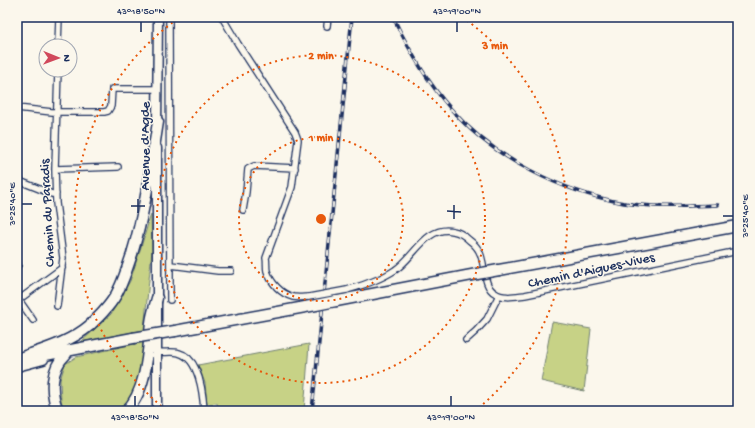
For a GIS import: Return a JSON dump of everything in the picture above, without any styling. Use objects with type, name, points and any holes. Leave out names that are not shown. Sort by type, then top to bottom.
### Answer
[{"type":"highway","points":[[17,360],[70,338],[89,326],[106,309],[118,292],[135,245],[145,205],[158,122]]},
{"type":"highway","points":[[17,360],[78,350],[133,338],[738,226]]},
{"type":"highway","points":[[126,411],[131,406],[142,381],[148,353],[151,320],[157,298]]},
{"type":"highway","points":[[17,366],[78,350]]},
{"type":"highway","points":[[58,411],[53,400],[52,383],[56,368],[66,354]]},
{"type":"main road","name":"Avenue d'Agde","points":[[157,411],[158,17]]},
{"type":"street","points":[[58,38],[59,17]]},
{"type":"street","points":[[169,17],[170,300]]},
{"type":"street","points":[[222,17],[295,132],[298,140],[292,187],[266,258],[267,270],[277,288],[287,295],[294,297],[309,297],[347,290],[377,279],[394,270],[432,234],[438,231],[453,231],[460,233],[474,243],[483,261],[487,285],[494,293],[498,295],[487,319],[466,340]]},
{"type":"street","points":[[327,26],[328,17]]},
{"type":"street","name":"Chemin du Paradis","points":[[58,78],[55,169],[56,203],[63,258],[58,306]]},
{"type":"street","points":[[17,108],[57,112],[104,112],[108,111],[111,106],[112,89],[158,89]]},
{"type":"street","points":[[243,210],[248,169],[254,166],[295,168]]},
{"type":"street","points":[[55,169],[118,167]]},
{"type":"street","points":[[17,180],[52,194],[56,194]]},
{"type":"street","name":"Chemin d'Aigues-Vives","points":[[498,295],[508,297],[525,295],[738,251]]},
{"type":"street","points":[[171,265],[218,271],[231,271]]},
{"type":"street","points":[[34,320],[18,300],[62,268]]},
{"type":"street","points":[[157,352],[179,353],[188,358],[195,368],[201,384],[204,400],[204,411]]},
{"type":"green space","points":[[151,214],[152,250],[144,330],[81,342],[111,314],[130,281]]},
{"type":"green space","points":[[552,322],[591,329],[584,391],[541,381]]},
{"type":"green space","points":[[143,342],[138,380],[130,397],[118,411],[66,411],[61,401],[60,380],[65,364],[76,357]]},
{"type":"green space","points":[[309,344],[304,411],[218,411],[217,403],[207,404],[205,383],[198,365]]},
{"type":"railway","points":[[312,411],[352,17]]},
{"type":"railway","points":[[393,17],[405,42],[442,99],[468,127],[487,143],[530,170],[577,191],[624,203],[660,206],[718,205]]}]
